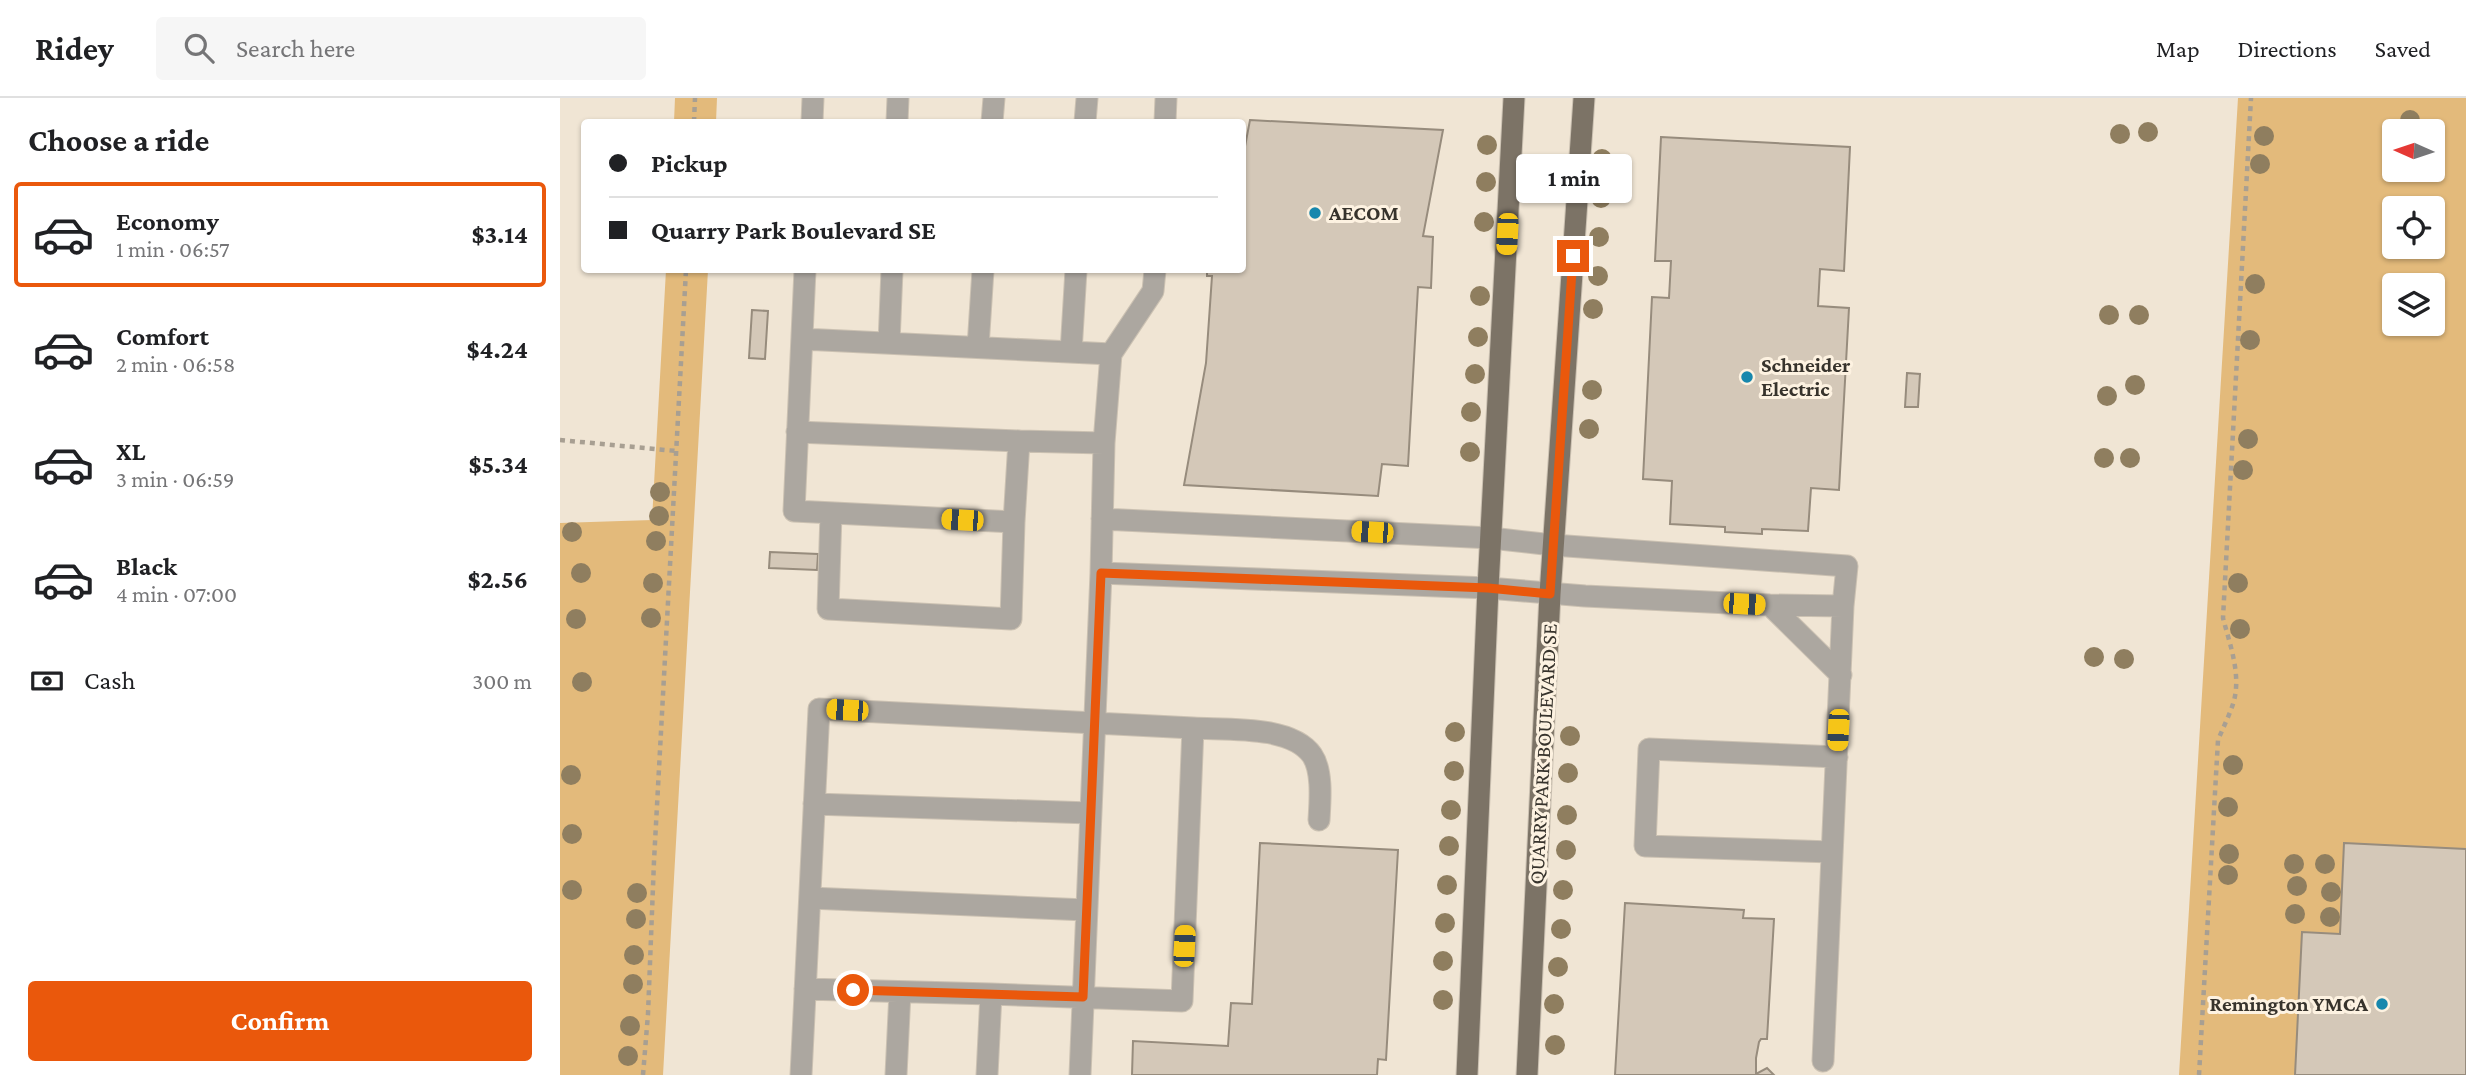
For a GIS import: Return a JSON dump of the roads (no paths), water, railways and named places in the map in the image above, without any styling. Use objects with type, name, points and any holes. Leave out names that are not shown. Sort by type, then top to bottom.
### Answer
[{"type":"main road","points":[[1467,1075],[1488,588],[1514,98]]},
{"type":"main road","name":"QUARRY PARK BOULEVARD SE","points":[[1527,1075],[1550,594],[1584,98]]},
{"type":"lane","points":[[812,119],[813,98]]},
{"type":"lane","points":[[897,119],[898,98]]},
{"type":"lane","points":[[992,119],[994,98]]},
{"type":"lane","points":[[1086,119],[1087,98]]},
{"type":"lane","points":[[1165,119],[1166,98]]},
{"type":"lane","points":[[805,273],[794,511],[1014,522]]},
{"type":"lane","points":[[889,343],[892,273]]},
{"type":"lane","points":[[978,348],[983,273]]},
{"type":"lane","points":[[1071,352],[1076,273]]},
{"type":"lane","points":[[1080,1075],[1104,443],[1111,355],[1153,291],[1154,273]]},
{"type":"lane","points":[[802,339],[1111,355]]},
{"type":"lane","points":[[797,432],[1104,443]]},
{"type":"lane","points":[[831,513],[828,609],[1011,619],[1019,441]]},
{"type":"lane","points":[[1102,519],[1491,538],[1553,545],[1847,566],[1823,1061]]},
{"type":"lane","points":[[1101,573],[1488,588],[1550,594],[1770,605],[1843,606]]},
{"type":"lane","points":[[1770,605],[1841,675]]},
{"type":"lane","points":[[801,1075],[819,709],[1277,734],[1299,741],[1314,757],[1321,790],[1319,820]]},
{"type":"lane","points":[[805,989],[1182,1001],[1193,728]]},
{"type":"lane","points":[[1832,852],[1645,846],[1649,749],[1837,757]]},
{"type":"lane","points":[[814,804],[1090,813]]},
{"type":"lane","points":[[810,898],[1086,909]]},
{"type":"lane","points":[[896,1075],[900,992]]},
{"type":"lane","points":[[987,1075],[991,994]]},
{"type":"place","name":"AECOM","points":[[1315,213]]},
{"type":"place","name":"Schneider Electric","points":[[1747,377]]},
{"type":"place","name":"Remington YMCA","points":[[2382,1004]]}]
